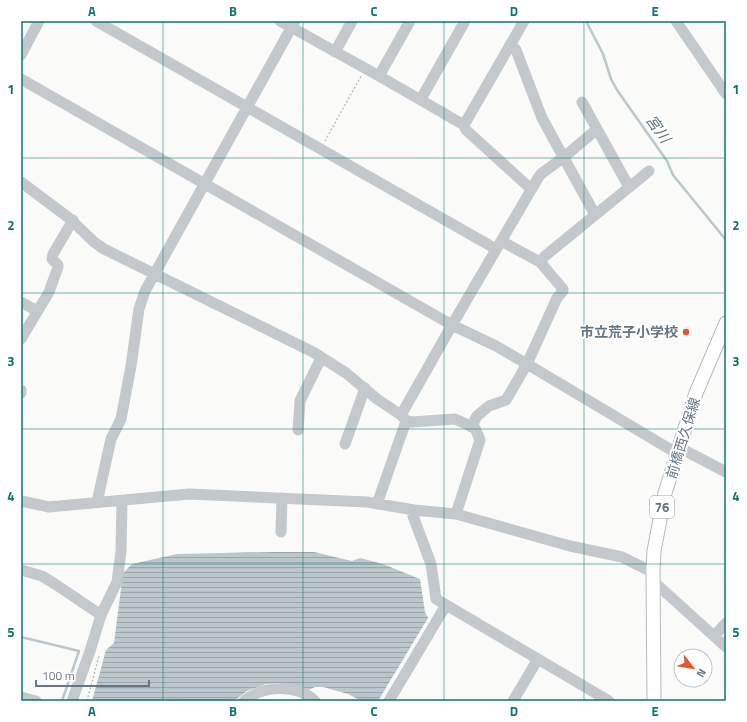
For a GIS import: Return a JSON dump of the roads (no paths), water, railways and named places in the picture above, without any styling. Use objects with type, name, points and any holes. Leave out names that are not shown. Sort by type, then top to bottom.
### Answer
[{"type":"main road","name":"前橋西久保線","points":[[654,701],[652,575],[654,551],[665,493],[696,393],[726,323]]},
{"type":"street","points":[[21,55],[39,21]]},
{"type":"street","points":[[96,21],[320,149],[499,245],[540,262],[563,289],[563,292],[557,298],[527,364],[506,400],[489,406],[477,416],[471,427]]},
{"type":"street","points":[[280,21],[294,24],[335,52],[421,99],[464,125],[466,130],[530,189]]},
{"type":"street","points":[[335,52],[352,21]]},
{"type":"street","points":[[379,76],[410,21]]},
{"type":"street","points":[[421,99],[465,21]]},
{"type":"street","points":[[464,125],[524,21]]},
{"type":"street","points":[[676,21],[726,94]]},
{"type":"street","points":[[97,502],[111,439],[121,420],[131,366],[139,309],[145,291],[294,24]]},
{"type":"street","points":[[510,45],[516,50],[542,118],[596,214]]},
{"type":"street","points":[[21,79],[452,325],[496,346],[679,451],[726,472]]},
{"type":"street","points":[[582,102],[596,130],[629,187]]},
{"type":"street","points":[[377,504],[405,424],[404,418],[452,325],[530,189],[541,174],[564,158],[596,130]]},
{"type":"street","points":[[540,262],[545,256],[648,171]]},
{"type":"street","points":[[21,182],[72,220],[94,242],[248,319],[321,358],[346,373],[377,399],[404,418],[412,422],[455,419],[475,428],[480,440],[456,514]]},
{"type":"street","points":[[21,339],[49,292],[58,267],[52,259],[53,254],[72,220]]},
{"type":"street","points":[[21,302],[37,311]]},
{"type":"street","points":[[298,430],[300,402],[321,358]]},
{"type":"street","points":[[345,444],[362,392],[365,388]]},
{"type":"street","points":[[21,502],[49,507],[189,494],[340,500],[456,514],[564,545],[622,557],[646,569],[726,648]]},
{"type":"street","points":[[281,532],[282,498]]},
{"type":"street","points":[[72,701],[101,615],[117,582],[119,572],[122,501]]},
{"type":"street","points":[[414,510],[413,516],[433,570],[436,598],[609,701]]},
{"type":"street","points":[[21,570],[42,576],[101,615]]},
{"type":"street","points":[[389,701],[446,604]]},
{"type":"street","points":[[714,636],[726,623]]},
{"type":"street","points":[[513,701],[538,659]]},
{"type":"street","points":[[244,701],[261,692],[273,689],[294,690],[315,701]]},
{"type":"street","points":[[21,697],[36,701]]},
{"type":"waterway","name":"宮川","points":[[586,21],[603,54],[611,79],[617,90],[667,161],[673,175],[726,240]]},
{"type":"waterway","points":[[21,637],[79,651],[62,701]]},
{"type":"place","name":"市立荒子小学校","points":[[686,332]]}]
